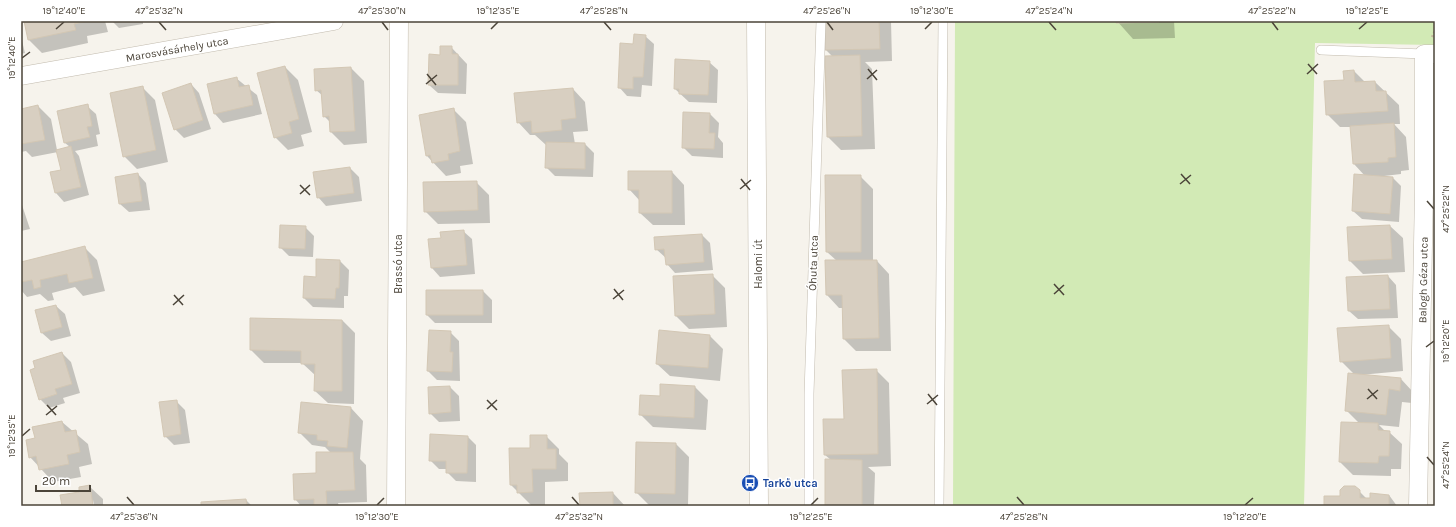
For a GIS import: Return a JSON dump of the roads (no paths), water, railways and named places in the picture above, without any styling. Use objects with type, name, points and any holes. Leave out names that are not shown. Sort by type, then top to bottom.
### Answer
[{"type":"street","name":"Marosvásárhely utca","points":[[21,76],[334,21]]},
{"type":"street","name":"Brassó utca","points":[[396,506],[399,21]]},
{"type":"street","name":"Halomi út","points":[[756,21],[759,506]]},
{"type":"street","name":"Balogh Géza utca","points":[[1418,506],[1428,392],[1430,54]]},
{"type":"lane","name":"Óhuta utca","points":[[809,506],[810,394],[821,21]]},
{"type":"lane","points":[[940,506],[943,21]]},
{"type":"lane","points":[[1321,50],[1430,54]]},
{"type":"place","name":"Tarkő utca","points":[[750,483]]}]
